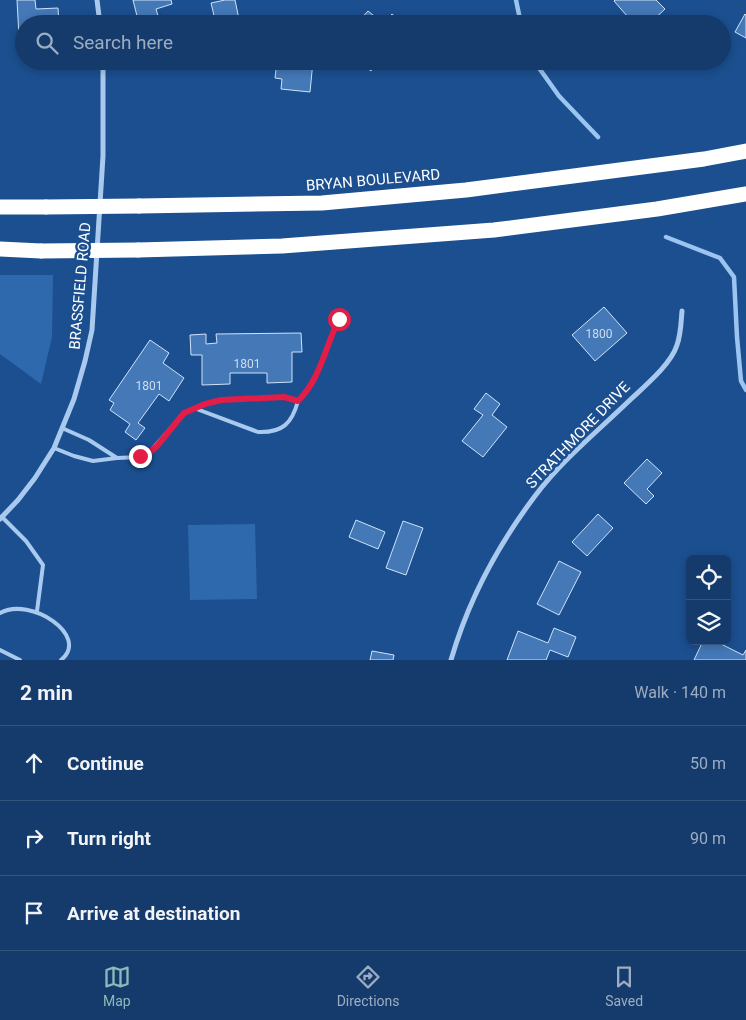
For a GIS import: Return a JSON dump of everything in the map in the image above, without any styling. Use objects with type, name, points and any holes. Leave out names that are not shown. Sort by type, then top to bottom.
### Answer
[{"type":"highway","name":"BRYAN BOULEVARD","points":[[0,207],[322,202],[457,190],[694,160],[746,151]]},
{"type":"highway","points":[[0,249],[41,251],[138,250],[282,246],[494,230],[657,209],[746,194]]},
{"type":"street","points":[[97,0],[99,15]]},
{"type":"street","name":"BRASSFIELD ROAD","points":[[1,518],[35,478],[54,448],[74,399],[85,361],[92,330],[103,156],[103,70]]},
{"type":"street","name":"STRATHMORE DRIVE","points":[[451,660],[457,640],[477,592],[495,557],[517,523],[536,495],[572,456],[646,385],[670,359],[677,345],[682,311]]},
{"type":"lane","points":[[194,408],[258,432],[278,430],[287,424],[294,413],[298,401],[315,381],[339,319]]},
{"type":"lane","points":[[54,448],[93,461],[140,456],[148,454],[157,446],[184,413],[194,408],[221,400],[284,397],[298,401]]},
{"type":"lane","points":[[62,428],[89,440],[117,458]]},
{"type":"lane","points":[[1,518],[26,541],[43,565],[37,611]]},
{"type":"lane","points":[[0,613],[8,608],[37,611],[60,627],[67,634],[69,643],[68,651],[61,660]]},
{"type":"lane","points":[[0,650],[20,660]]},
{"type":"shaded area","points":[[0,275],[53,275],[52,337],[41,384],[0,354]]},
{"type":"shaded area","points":[[255,524],[257,599],[190,600],[188,525]]},
{"type":"building","points":[[17,0],[35,0],[36,9],[58,8],[58,15],[18,15]]},
{"type":"building","points":[[133,0],[171,0],[172,4],[156,9],[158,15],[137,15]]},
{"type":"building","points":[[235,0],[238,15],[214,15],[211,3]]},
{"type":"building","points":[[656,0],[665,9],[659,15],[626,15],[614,1]]},
{"type":"building","points":[[368,11],[373,15],[364,15]]},
{"type":"building","points":[[746,15],[746,38],[735,32]]},
{"type":"building","points":[[276,70],[312,70],[310,92],[281,89],[282,79],[275,78]]},
{"type":"building","points":[[604,307],[627,333],[595,361],[572,335]]},
{"type":"building","points":[[301,333],[302,352],[292,352],[292,382],[267,383],[267,373],[230,373],[230,384],[202,385],[202,355],[191,355],[190,335],[206,334],[206,344],[217,343],[216,334]]},
{"type":"building","points":[[150,340],[169,353],[163,363],[184,378],[169,401],[159,394],[138,423],[145,428],[136,440],[125,432],[130,424],[110,410],[114,403],[109,400]]},
{"type":"building","points":[[486,393],[500,404],[492,415],[507,427],[483,457],[462,441],[483,415],[474,409]]},
{"type":"building","points":[[647,459],[662,473],[647,489],[654,496],[646,504],[624,483]]},
{"type":"building","points":[[598,514],[613,528],[587,556],[572,542]]},
{"type":"building","points":[[356,520],[385,532],[378,549],[349,537]]},
{"type":"building","points":[[403,521],[423,528],[406,575],[386,568]]},
{"type":"building","points":[[559,561],[581,572],[559,615],[537,604]]},
{"type":"building","points":[[554,628],[576,637],[568,657],[550,650],[546,660],[507,660],[518,631],[548,643]]},
{"type":"building","points":[[701,645],[723,645],[743,655],[746,650],[746,660],[694,660]]},
{"type":"building","points":[[372,651],[394,655],[393,660],[370,660]]},
{"type":"waterway","points":[[516,0],[519,15]]},
{"type":"waterway","points":[[540,70],[559,96],[598,137]]},
{"type":"waterway","points":[[666,237],[720,258],[734,277],[741,381],[746,390]]},
{"type":"route","points":[[140,456],[148,454],[157,446],[184,413],[205,404],[221,400],[284,397],[298,401],[315,381],[339,319]]}]
